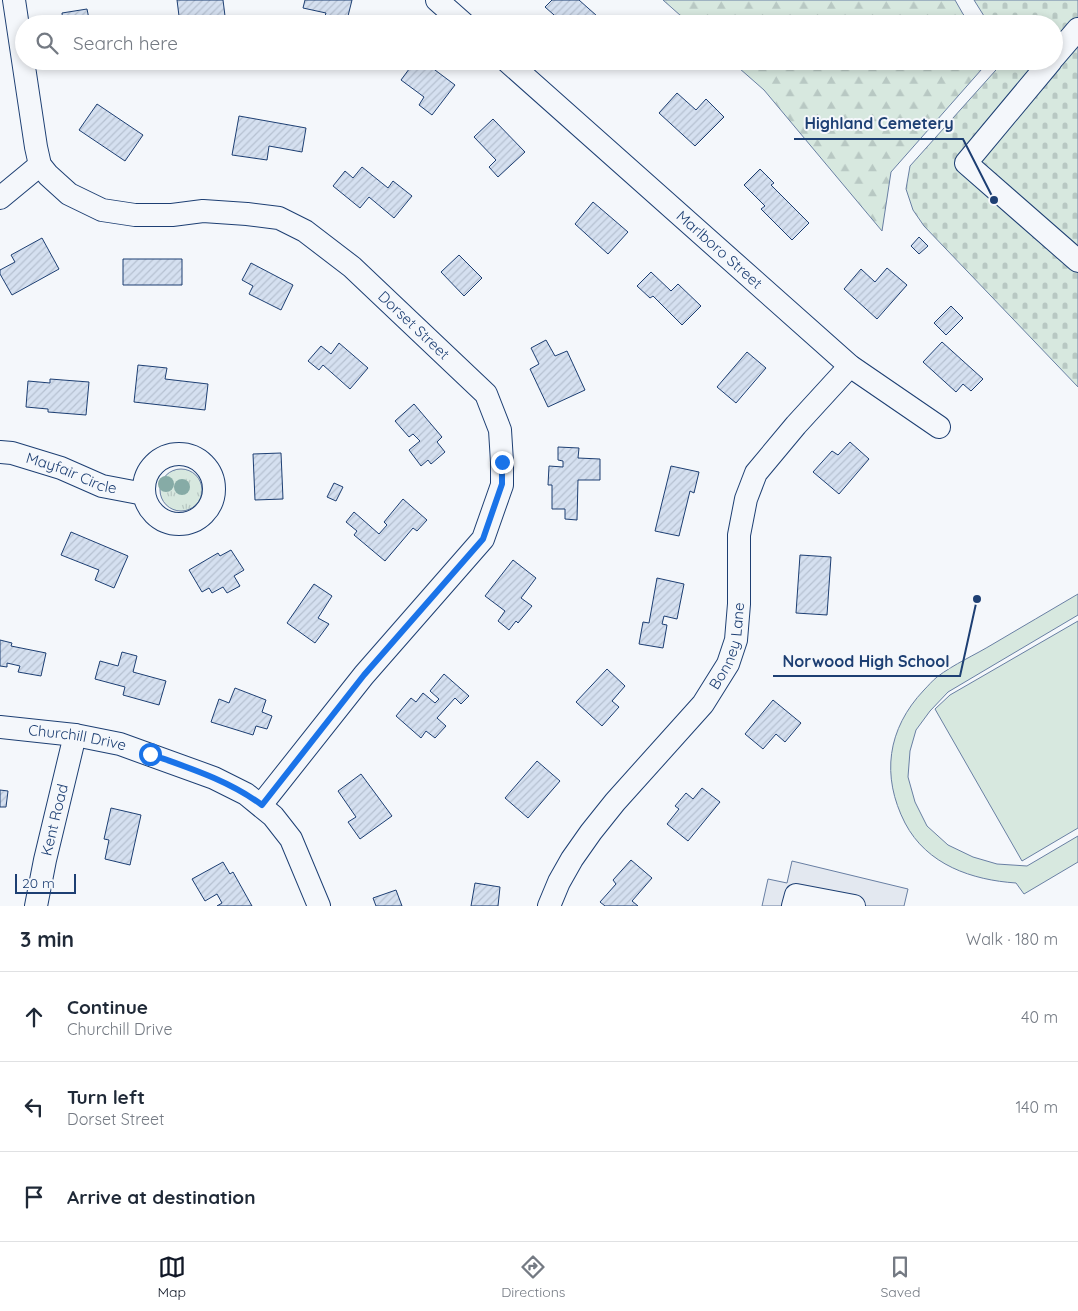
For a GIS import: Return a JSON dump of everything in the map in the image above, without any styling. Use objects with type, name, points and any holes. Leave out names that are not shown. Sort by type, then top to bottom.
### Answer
[{"type":"street","points":[[14,0],[16,15]]},
{"type":"street","points":[[436,0],[454,15]]},
{"type":"street","points":[[1063,46],[1078,29]]},
{"type":"street","points":[[0,198],[40,165],[24,70]]},
{"type":"street","name":"Marlboro Street","points":[[518,70],[850,366],[939,427]]},
{"type":"street","points":[[1044,70],[966,163],[1078,261]]},
{"type":"street","name":"Dorset Street","points":[[40,165],[48,176],[69,194],[102,210],[135,215],[172,215],[203,211],[247,214],[279,218],[305,231],[352,268],[486,394],[500,430],[502,484],[483,539],[364,675],[262,805]]},
{"type":"street","name":"Bonney Lane","points":[[549,906],[559,882],[572,859],[591,832],[703,704],[728,664],[736,640],[739,536],[746,499],[756,473],[796,425],[850,366]]},
{"type":"street","name":"Mayfair Circle","points":[[0,452],[12,453],[62,468],[102,486],[144,494]]},
{"type":"street","name":"Churchill Drive","points":[[0,727],[75,736],[120,744],[182,765],[231,785],[262,805],[274,816],[291,839],[319,906]]},
{"type":"street","name":"Kent Road","points":[[36,906],[45,860],[75,736]]},
{"type":"street","points":[[793,906],[796,895],[854,906]]},
{"type":"green space","points":[[663,0],[955,0],[964,15],[680,15]]},
{"type":"green space","points":[[974,0],[1078,0],[1078,387],[924,226],[913,210],[906,189],[910,166],[996,70],[1063,70],[1063,15],[983,15]]},
{"type":"green space","points":[[741,70],[981,70],[891,172],[882,231],[764,90]]},
{"type":"green space","points":[[181,469],[196,475],[202,490],[196,505],[181,511],[166,505],[160,490],[166,475]]},
{"type":"green space","points":[[1078,594],[1078,615],[948,692],[930,711],[916,730],[910,751],[908,777],[915,802],[927,826],[948,845],[973,857],[997,864],[1027,866],[1078,836],[1078,862],[1024,894],[1016,883],[983,878],[952,868],[925,850],[914,838],[897,805],[893,788],[891,771],[895,737],[912,705],[935,679],[950,668]]},
{"type":"green space","points":[[1078,621],[1078,828],[1022,861],[935,709],[950,695]]},
{"type":"shaded area","points":[[792,861],[908,889],[904,906],[762,906],[768,879],[787,883]]},
{"type":"building","points":[[177,0],[223,0],[225,15],[179,15]]},
{"type":"building","points":[[305,0],[352,0],[348,15],[325,15],[326,13],[303,8]]},
{"type":"building","points":[[552,0],[579,0],[596,15],[554,15],[545,7]]},
{"type":"building","points":[[87,9],[88,15],[62,15],[62,13]]},
{"type":"building","points":[[408,70],[435,70],[455,85],[432,115],[419,105],[424,97],[401,80]]},
{"type":"building","points":[[677,93],[696,110],[706,99],[724,117],[695,146],[659,113]]},
{"type":"building","points":[[97,104],[143,135],[125,161],[79,130]]},
{"type":"building","points":[[239,116],[306,128],[302,152],[269,146],[267,160],[232,155]]},
{"type":"building","points":[[493,119],[525,152],[498,177],[489,167],[496,160],[474,137]]},
{"type":"building","points":[[362,167],[388,188],[393,181],[412,196],[394,218],[369,197],[360,208],[333,186],[345,171],[353,178]]},
{"type":"building","points":[[760,169],[774,183],[771,185],[809,223],[792,240],[761,209],[765,206],[744,185]]},
{"type":"building","points":[[593,202],[628,232],[608,254],[575,224]]},
{"type":"building","points":[[919,237],[928,246],[919,254],[911,246]]},
{"type":"building","points":[[42,238],[59,269],[12,295],[0,274],[0,270],[15,262],[11,255]]},
{"type":"building","points":[[459,255],[482,278],[464,296],[441,272]]},
{"type":"building","points":[[123,259],[182,259],[182,285],[123,285]]},
{"type":"building","points":[[251,263],[293,285],[281,310],[249,294],[253,286],[242,280]]},
{"type":"building","points":[[887,268],[907,285],[877,319],[844,289],[861,269],[875,282]]},
{"type":"building","points":[[651,272],[671,291],[678,284],[701,306],[682,325],[653,296],[650,298],[637,286]]},
{"type":"building","points":[[951,306],[963,318],[946,335],[934,323]]},
{"type":"building","points":[[546,340],[555,356],[567,351],[585,390],[548,407],[530,369],[539,364],[531,348]]},
{"type":"building","points":[[942,342],[983,379],[971,391],[963,384],[956,392],[923,362]]},
{"type":"building","points":[[339,343],[368,368],[350,389],[323,365],[319,370],[308,361],[321,346],[331,354]]},
{"type":"building","points":[[747,352],[766,368],[736,403],[717,387]]},
{"type":"building","points":[[138,365],[167,368],[165,379],[208,384],[205,410],[134,402]]},
{"type":"building","points":[[50,379],[89,382],[86,415],[48,412],[48,409],[26,407],[28,381],[50,383]]},
{"type":"building","points":[[414,404],[442,437],[437,442],[445,452],[431,464],[428,460],[421,466],[409,450],[420,441],[413,434],[409,437],[395,421]]},
{"type":"building","points":[[850,442],[869,459],[839,494],[813,472],[832,451],[838,455]]},
{"type":"building","points":[[558,447],[579,448],[578,458],[600,459],[600,480],[578,480],[577,520],[565,519],[565,509],[552,509],[552,485],[548,485],[549,466],[563,467],[563,461],[558,460]]},
{"type":"building","points":[[281,453],[283,499],[255,500],[253,454]]},
{"type":"building","points":[[671,466],[699,472],[694,493],[690,491],[679,536],[655,531]]},
{"type":"building","points":[[334,483],[343,487],[336,501],[327,497]]},
{"type":"building","points":[[403,499],[427,520],[417,531],[413,528],[385,561],[354,535],[357,531],[346,522],[354,512],[379,534],[387,525],[384,522]]},
{"type":"building","points":[[71,532],[128,556],[114,588],[95,580],[99,570],[61,555]]},
{"type":"building","points":[[231,550],[244,570],[234,576],[240,586],[227,593],[223,587],[212,593],[209,588],[202,592],[189,570],[218,553],[220,556]]},
{"type":"building","points":[[800,555],[831,557],[827,615],[796,613]]},
{"type":"building","points":[[513,560],[536,578],[521,598],[532,606],[518,623],[516,621],[509,630],[498,621],[505,611],[485,596]]},
{"type":"building","points":[[657,578],[684,584],[677,619],[664,616],[662,624],[667,625],[663,648],[639,644],[643,622],[649,623]]},
{"type":"building","points":[[314,584],[332,596],[318,618],[329,624],[315,643],[287,623]]},
{"type":"building","points":[[0,640],[12,643],[11,646],[46,653],[41,676],[18,672],[20,666],[7,663],[7,667],[0,666]]},
{"type":"building","points":[[122,652],[137,656],[133,672],[166,681],[159,705],[123,695],[125,687],[95,679],[100,661],[118,666]]},
{"type":"building","points":[[607,669],[625,686],[612,701],[619,707],[602,726],[576,702]]},
{"type":"building","points":[[444,674],[469,696],[461,704],[455,698],[437,718],[446,726],[435,738],[426,731],[421,738],[396,716],[411,698],[416,702],[423,693],[435,703],[439,699],[430,691]]},
{"type":"building","points":[[235,688],[266,700],[262,712],[272,716],[267,729],[256,726],[253,735],[211,722],[219,699],[229,703]]},
{"type":"building","points":[[773,700],[801,723],[785,742],[776,734],[763,749],[745,734]]},
{"type":"building","points":[[537,761],[560,781],[528,818],[505,798]]},
{"type":"building","points":[[361,774],[392,816],[360,839],[348,822],[356,817],[338,791]]},
{"type":"building","points":[[702,788],[720,802],[688,841],[667,824],[679,809],[675,806],[686,793],[693,799]]},
{"type":"building","points":[[0,790],[8,791],[6,807],[0,807]]},
{"type":"building","points":[[111,808],[141,815],[130,865],[105,859],[109,840],[104,839]]},
{"type":"building","points":[[631,860],[652,878],[632,901],[638,906],[605,906],[600,902],[616,884],[613,880]]},
{"type":"building","points":[[223,862],[230,874],[233,872],[252,906],[217,906],[222,903],[217,894],[205,901],[192,879]]},
{"type":"building","points":[[475,883],[500,887],[498,906],[471,906]]},
{"type":"building","points":[[396,890],[402,906],[376,906],[373,898]]},
{"type":"place","name":"Highland Cemetery","points":[[994,200]]},
{"type":"place","name":"Norwood High School","points":[[977,599]]},
{"type":"route","points":[[150,754],[231,785],[262,805],[364,675],[483,539],[502,484],[502,462]]}]
